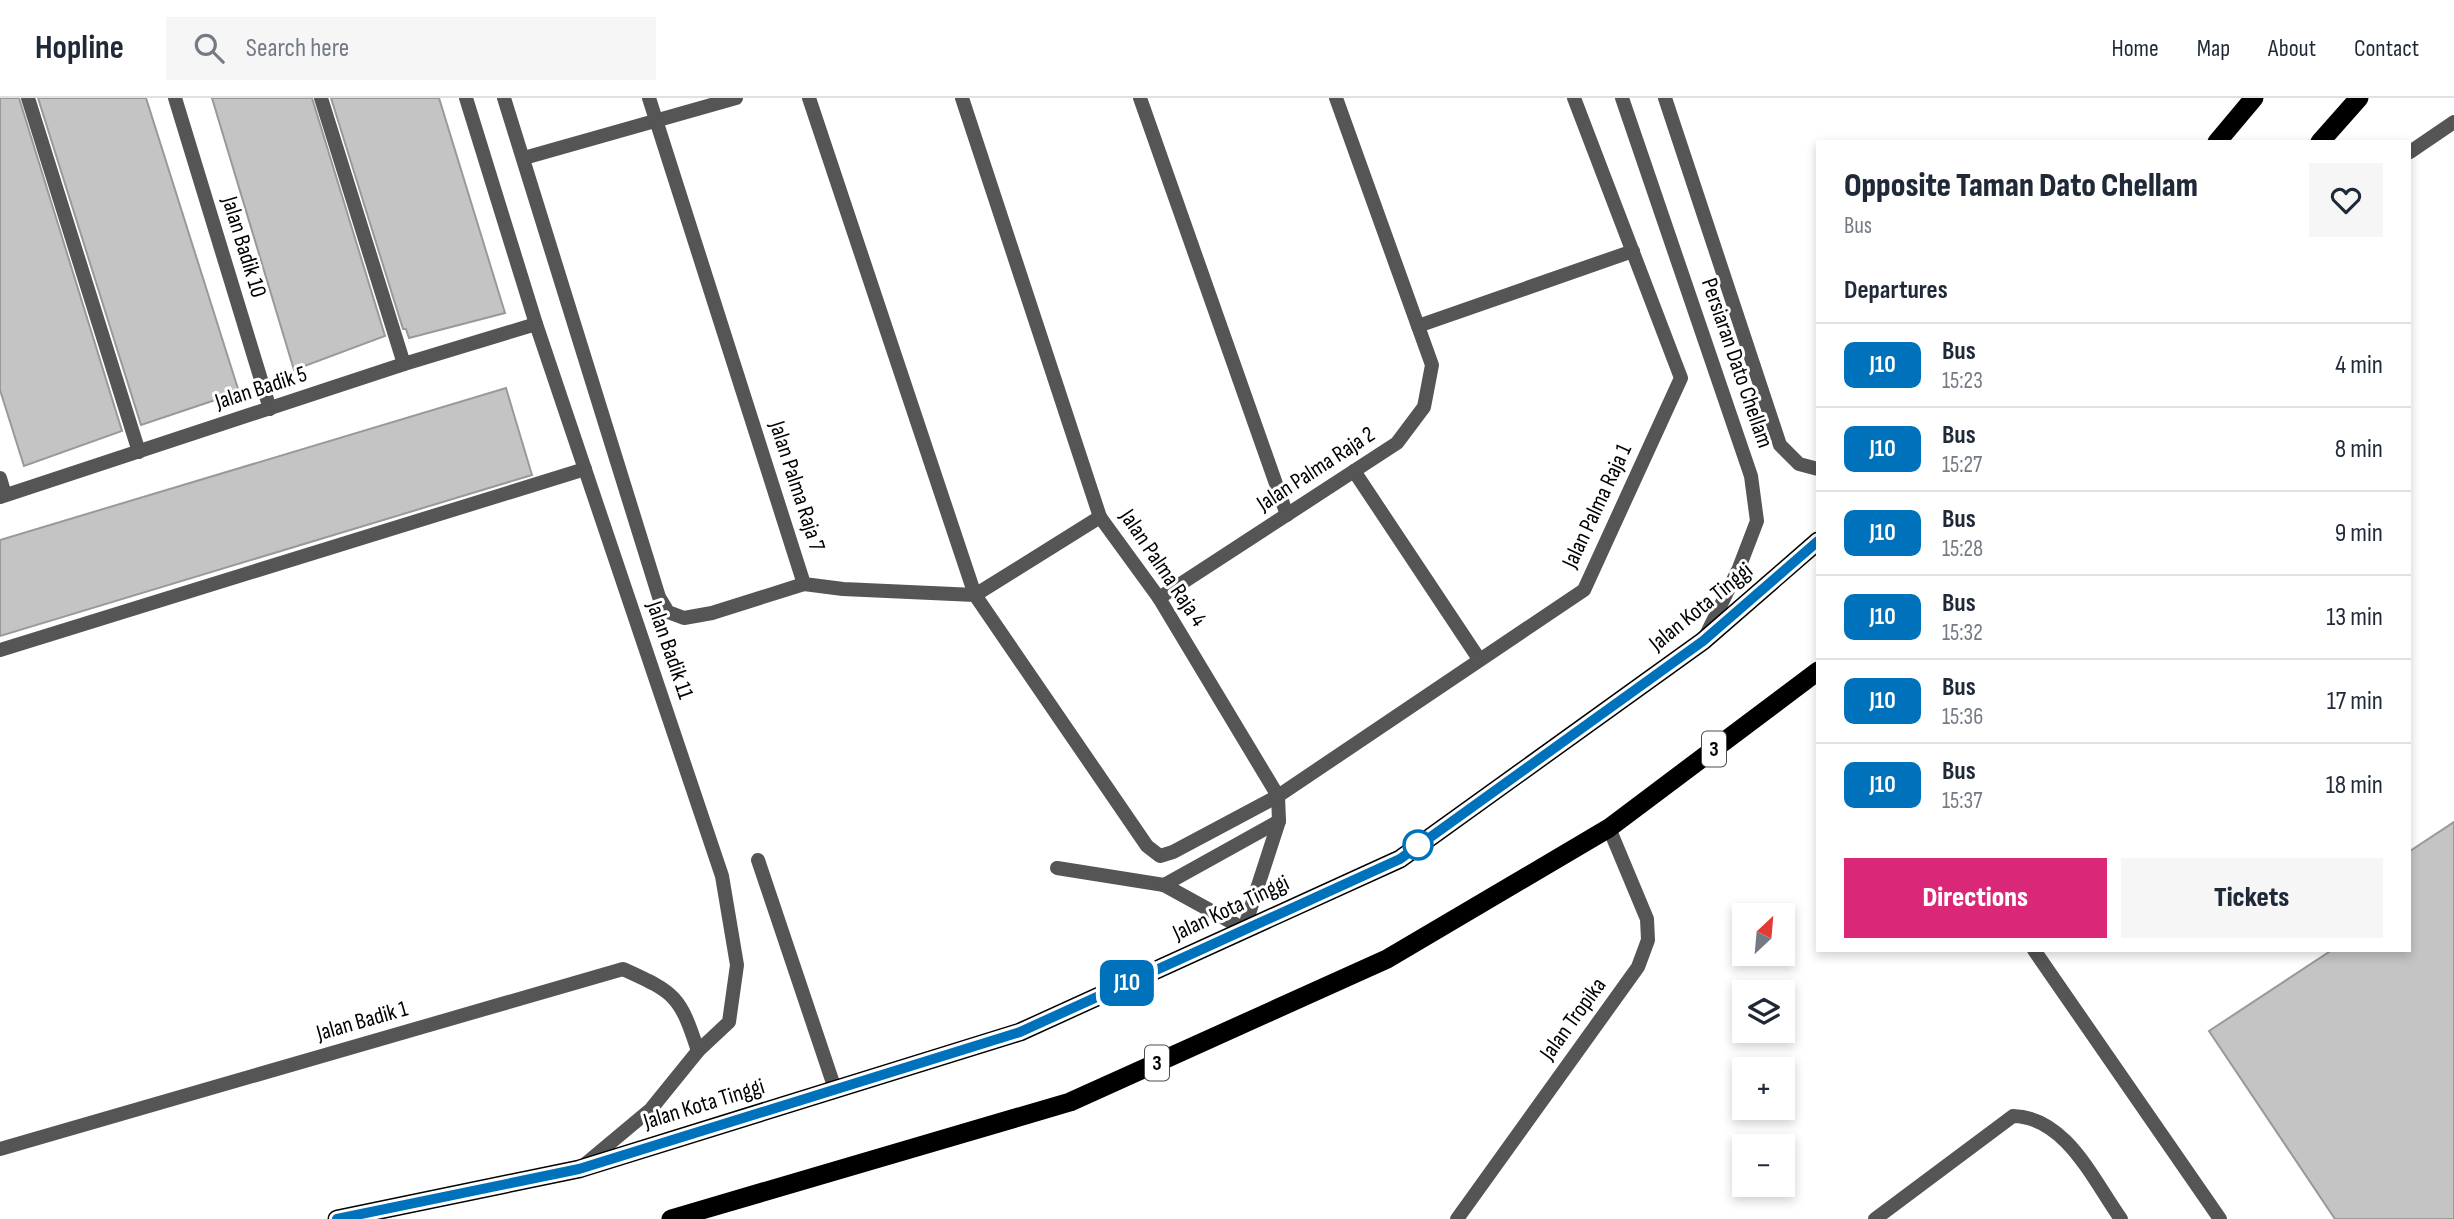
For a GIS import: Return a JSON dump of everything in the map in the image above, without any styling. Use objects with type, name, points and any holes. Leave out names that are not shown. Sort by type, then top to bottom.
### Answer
[{"type":"highway","points":[[2219,140],[2254,98]]},
{"type":"highway","points":[[2322,140],[2359,98]]},
{"type":"highway","name":"Jalan Kota Tinggi","points":[[337,1219],[579,1169],[1020,1032],[1400,859],[1703,641],[1816,543]]},
{"type":"highway","name":"3","points":[[671,1219],[1070,1102],[1387,959],[1609,828],[1816,673]]},
{"type":"street","points":[[28,98],[139,452]]},
{"type":"street","name":"Jalan Badik 10","points":[[175,98],[270,409]]},
{"type":"street","points":[[321,98],[404,364]]},
{"type":"street","name":"Jalan Badik 11","points":[[466,98],[536,324],[722,876],[737,964],[729,1022],[698,1051],[651,1109],[579,1169]]},
{"type":"street","points":[[504,98],[591,384],[659,597],[668,612],[684,618],[712,613],[804,584]]},
{"type":"street","name":"Jalan Palma Raja 7","points":[[649,98],[804,584],[843,589],[975,595]]},
{"type":"street","points":[[524,158],[736,98]]},
{"type":"street","points":[[808,98],[975,595],[1100,517]]},
{"type":"street","name":"Jalan Palma Raja 4","points":[[962,98],[1100,517],[1160,598],[1278,796],[1279,821],[1244,929]]},
{"type":"street","points":[[1140,98],[1287,515]]},
{"type":"street","name":"Jalan Palma Raja 2","points":[[1160,598],[1397,443],[1424,407],[1432,365],[1336,98]]},
{"type":"street","name":"Jalan Palma Raja 1","points":[[975,595],[1147,846],[1160,856],[1173,852],[1278,796],[1584,590],[1681,378],[1574,98]]},
{"type":"street","name":"Persiaran Dato Chellam","points":[[1622,98],[1751,476],[1757,521],[1739,568],[1703,641]]},
{"type":"street","name":"Persiaran Dato Chellam","points":[[1665,98],[1780,445],[1799,464],[1816,468]]},
{"type":"street","points":[[2411,151],[2454,122]]},
{"type":"street","points":[[1418,326],[1633,251]]},
{"type":"street","name":"Jalan Badik 5","points":[[3,496],[404,364],[536,324]]},
{"type":"street","points":[[0,650],[585,470]]},
{"type":"street","points":[[1354,471],[1479,659]]},
{"type":"street","points":[[0,478],[3,496]]},
{"type":"street","points":[[1164,885],[1279,821]]},
{"type":"street","name":"Jalan Tropika","points":[[1457,1219],[1638,967],[1648,940],[1647,919],[1609,828]]},
{"type":"street","points":[[758,860],[835,1089]]},
{"type":"street","points":[[1057,868],[1164,885],[1244,929]]},
{"type":"street","points":[[2035,952],[2220,1219]]},
{"type":"street","name":"Jalan Badik 1","points":[[0,1149],[623,969],[662,987],[685,1010],[698,1051]]},
{"type":"street","points":[[1875,1219],[2013,1116],[2033,1116],[2062,1135],[2121,1219]]},
{"type":"building","points":[[0,98],[19,98],[122,431],[24,466],[0,390]]},
{"type":"building","points":[[38,98],[146,98],[239,392],[141,425]]},
{"type":"building","points":[[212,98],[312,98],[385,336],[294,370]]},
{"type":"building","points":[[331,98],[439,98],[505,313],[409,338],[406,329],[403,329]]},
{"type":"building","points":[[506,388],[532,475],[0,636],[0,540]]},
{"type":"building","points":[[2454,822],[2454,1219],[2335,1219],[2209,1031],[2329,952],[2411,952],[2411,850]]},
{"type":"bus line","name":"J10","points":[[337,1219],[579,1169],[1020,1032],[1400,859],[1703,641],[1816,543]]}]
